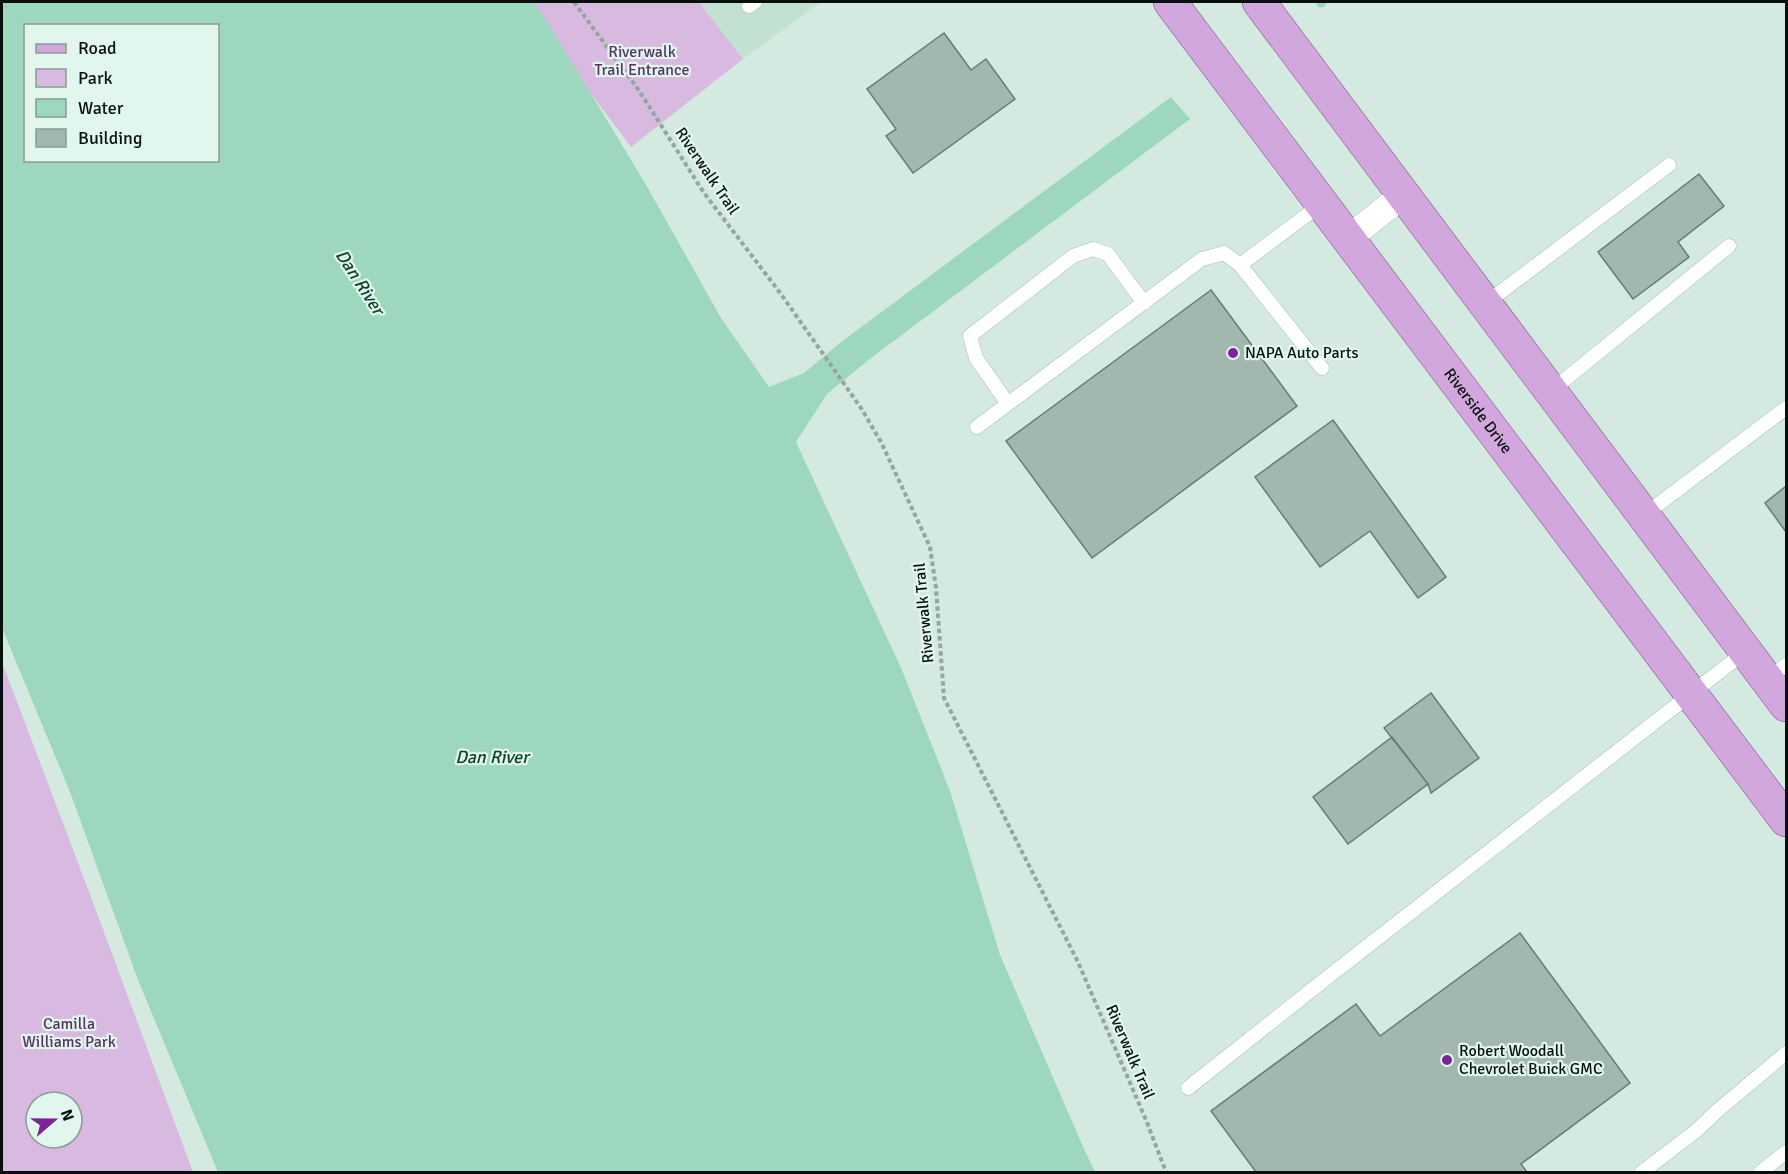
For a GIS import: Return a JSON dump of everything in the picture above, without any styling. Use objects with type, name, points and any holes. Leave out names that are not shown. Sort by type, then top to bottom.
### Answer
[{"type":"main road","name":"Riverside Drive","points":[[1170,2],[1786,820]]},
{"type":"main road","points":[[1259,2],[1746,651],[1780,684]]},
{"type":"street","points":[[1349,238],[1404,194]]},
{"type":"lane","points":[[1485,304],[1670,165]]},
{"type":"lane","points":[[1240,265],[1323,203]]},
{"type":"lane","points":[[1551,391],[1729,246]]},
{"type":"lane","points":[[1008,404],[976,358],[970,336],[1073,256],[1093,249],[1108,254],[1144,303]]},
{"type":"lane","points":[[977,427],[1202,260],[1224,253],[1240,265],[1322,368]]},
{"type":"lane","points":[[1644,514],[1786,408]]},
{"type":"lane","points":[[1188,1088],[1746,651]]},
{"type":"lane","points":[[1642,1173],[1696,1131],[1716,1111],[1786,1053]]},
{"type":"lane","points":[[1761,1173],[1786,1152]]},
{"type":"path","name":"Riverwalk Trail","points":[[574,2],[640,92],[704,193],[754,257],[861,408],[881,442],[930,547],[936,588],[944,698],[1078,962],[1146,1120],[1166,1173]]},
{"type":"shaded area","points":[[699,2],[821,2],[743,59]]},
{"type":"green space","name":"Riverwalk Trail Entrance","points":[[522,2],[699,2],[743,59],[631,147]]},
{"type":"green space","name":"Camilla Williams Park","points":[[2,662],[94,905],[193,1172],[2,1172]]},
{"type":"water","name":"Dan River","points":[[2,2],[534,2],[645,183],[721,318],[769,387],[804,373],[841,342],[1171,97],[1190,119],[871,358],[827,394],[796,442],[902,670],[950,791],[1000,955],[1095,1172],[218,1172],[138,980],[70,792],[2,628]]},
{"type":"building","points":[[944,33],[971,70],[986,59],[1015,99],[913,173],[886,136],[896,129],[867,89]]},
{"type":"building","points":[[1699,174],[1724,206],[1678,242],[1689,257],[1633,299],[1598,252]]},
{"type":"building","points":[[1211,290],[1297,406],[1092,558],[1006,441]]},
{"type":"building","points":[[1333,420],[1446,577],[1418,598],[1370,531],[1320,567],[1255,477]]},
{"type":"building","points":[[1786,486],[1786,532],[1765,503]]},
{"type":"building","points":[[1431,693],[1479,758],[1431,793],[1428,784],[1384,728]]},
{"type":"building","points":[[1392,737],[1428,784],[1348,844],[1313,797]]},
{"type":"building","name":"Robert Woodall Chevrolet Buick GMC","points":[[1520,933],[1630,1083],[1521,1164],[1527,1172],[1256,1172],[1211,1111],[1356,1004],[1380,1036]]},
{"type":"place","name":"NAPA Auto Parts","points":[[1233,353]]},
{"type":"place","name":"Robert Woodall Chevrolet Buick GMC","points":[[1447,1060]]}]
